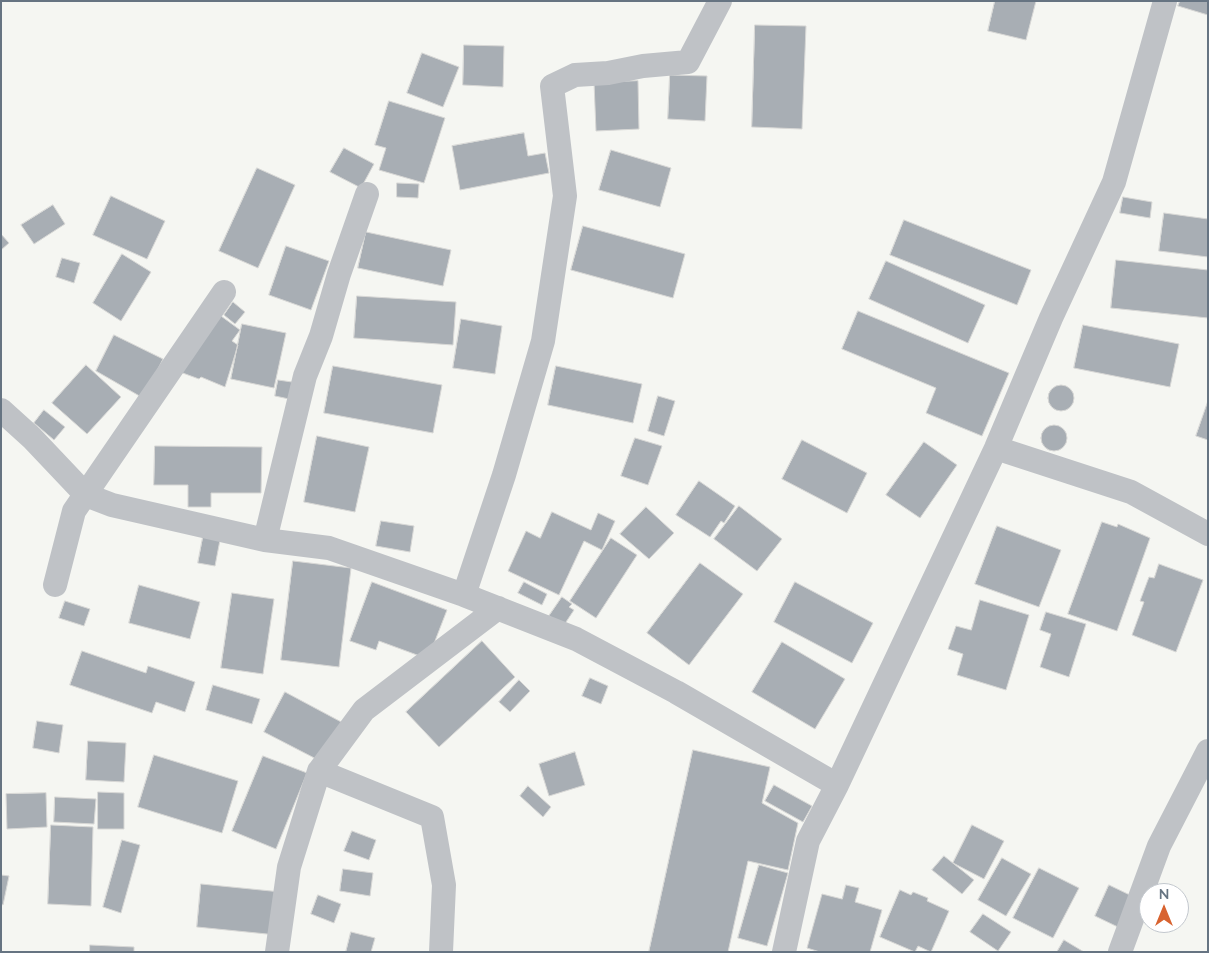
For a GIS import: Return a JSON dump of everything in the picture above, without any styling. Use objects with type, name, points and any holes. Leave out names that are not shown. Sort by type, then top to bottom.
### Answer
[{"type":"street","points":[[464,595],[504,475],[543,341],[565,196],[552,86],[575,75],[608,73],[642,66],[688,62],[720,1]]},
{"type":"street","points":[[784,952],[808,841],[837,786],[996,448],[1051,318],[1114,182],[1165,1]]},
{"type":"street","points":[[265,540],[305,376],[321,336],[339,274],[358,225],[367,194]]},
{"type":"street","points":[[55,585],[74,511],[224,292]]},
{"type":"street","points":[[1,410],[32,438],[86,495],[112,505],[265,540],[329,548],[498,608],[576,639],[676,692],[837,786]]},
{"type":"street","points":[[996,448],[1131,492],[1208,534]]},
{"type":"street","points":[[277,952],[289,867],[319,771],[364,710],[498,608]]},
{"type":"street","points":[[1120,952],[1159,846],[1208,752]]},
{"type":"street","points":[[319,771],[432,817],[444,885],[441,952]]},
{"type":"building","points":[[995,1],[1036,1],[1026,40],[988,31]]},
{"type":"building","points":[[1180,1],[1208,1],[1208,15],[1178,6]]},
{"type":"building","points":[[755,25],[806,26],[802,129],[752,127]]},
{"type":"building","points":[[464,45],[504,46],[503,87],[463,85]]},
{"type":"building","points":[[422,53],[459,67],[443,107],[407,93]]},
{"type":"building","points":[[670,75],[707,76],[705,121],[668,119]]},
{"type":"building","points":[[638,81],[639,129],[596,131],[594,82]]},
{"type":"building","points":[[389,101],[445,118],[424,183],[379,170],[386,148],[375,145]]},
{"type":"building","points":[[524,133],[528,156],[545,153],[549,173],[460,190],[452,146]]},
{"type":"building","points":[[344,148],[374,164],[361,188],[330,172]]},
{"type":"building","points":[[611,150],[671,168],[660,207],[599,190]]},
{"type":"building","points":[[257,168],[295,185],[258,268],[219,251]]},
{"type":"building","points":[[397,183],[419,184],[418,198],[397,197]]},
{"type":"building","points":[[111,196],[165,221],[147,259],[93,235]]},
{"type":"building","points":[[1123,197],[1152,202],[1150,218],[1120,213]]},
{"type":"building","points":[[53,205],[65,224],[34,244],[21,225]]},
{"type":"building","points":[[1164,213],[1208,219],[1208,257],[1159,251]]},
{"type":"building","points":[[904,220],[1031,270],[1017,305],[890,255]]},
{"type":"building","points":[[583,226],[685,254],[673,298],[571,270]]},
{"type":"building","points":[[366,232],[451,250],[443,286],[358,268]]},
{"type":"building","points":[[1,234],[9,243],[1,250]]},
{"type":"building","points":[[286,246],[329,261],[311,310],[269,295]]},
{"type":"building","points":[[122,254],[151,272],[121,321],[93,303]]},
{"type":"building","points":[[62,258],[80,263],[74,283],[56,277]]},
{"type":"building","points":[[1116,260],[1208,270],[1208,318],[1111,308]]},
{"type":"building","points":[[886,261],[985,305],[968,343],[869,299]]},
{"type":"building","points":[[357,296],[456,302],[453,345],[354,338]]},
{"type":"building","points":[[233,302],[245,312],[235,324],[224,315]]},
{"type":"building","points":[[858,311],[1009,373],[982,436],[926,413],[936,388],[842,349]]},
{"type":"building","points":[[221,316],[240,330],[232,341],[238,345],[225,387],[201,377],[199,379],[180,372]]},
{"type":"building","points":[[461,319],[502,326],[495,374],[453,368]]},
{"type":"building","points":[[242,324],[286,333],[274,388],[231,379]]},
{"type":"building","points":[[1083,325],[1179,344],[1170,387],[1074,368]]},
{"type":"building","points":[[114,335],[163,359],[143,398],[96,371]]},
{"type":"building","points":[[86,365],[121,397],[87,434],[52,403]]},
{"type":"building","points":[[333,366],[442,385],[433,433],[324,413]]},
{"type":"building","points":[[556,366],[642,384],[633,423],[548,405]]},
{"type":"building","points":[[278,380],[292,382],[289,399],[275,396]]},
{"type":"building","points":[[1061,385],[1070,389],[1074,398],[1070,407],[1061,411],[1052,407],[1048,398],[1052,389]]},
{"type":"building","points":[[658,396],[675,401],[664,436],[648,431]]},
{"type":"building","points":[[1208,401],[1208,440],[1196,436]]},
{"type":"building","points":[[44,410],[65,427],[54,440],[34,423]]},
{"type":"building","points":[[1054,425],[1063,429],[1067,438],[1063,447],[1054,451],[1045,447],[1041,438],[1045,429]]},
{"type":"building","points":[[317,436],[369,447],[355,512],[304,502]]},
{"type":"building","points":[[635,438],[662,446],[648,485],[621,476]]},
{"type":"building","points":[[802,440],[867,473],[847,513],[782,479]]},
{"type":"building","points":[[924,442],[957,465],[920,518],[886,495]]},
{"type":"building","points":[[155,446],[262,447],[261,493],[211,493],[211,507],[188,507],[188,485],[154,485]]},
{"type":"building","points":[[699,481],[735,506],[724,523],[721,521],[710,537],[676,515]]},
{"type":"building","points":[[739,506],[782,539],[757,571],[714,539]]},
{"type":"building","points":[[646,507],[674,533],[649,559],[620,534]]},
{"type":"building","points":[[552,512],[591,530],[598,513],[615,521],[602,550],[584,541],[559,595],[508,571],[526,531],[540,538]]},
{"type":"building","points":[[381,521],[414,526],[410,552],[376,546]]},
{"type":"building","points":[[1102,522],[1117,527],[1118,524],[1150,538],[1117,631],[1068,614]]},
{"type":"building","points":[[997,526],[1061,550],[1039,607],[975,584]]},
{"type":"building","points":[[203,537],[220,540],[215,566],[198,563]]},
{"type":"building","points":[[611,538],[637,555],[596,618],[570,601]]},
{"type":"building","points":[[293,561],[351,568],[339,667],[281,660]]},
{"type":"building","points":[[700,563],[743,594],[689,665],[647,633]]},
{"type":"building","points":[[1159,564],[1203,580],[1176,652],[1132,635],[1144,602],[1140,601],[1149,577],[1154,578]]},
{"type":"building","points":[[372,582],[447,610],[428,659],[379,641],[376,650],[350,641]]},
{"type":"building","points":[[524,582],[547,594],[542,605],[518,593]]},
{"type":"building","points":[[795,582],[873,623],[852,663],[774,622]]},
{"type":"building","points":[[139,585],[200,602],[190,639],[129,623]]},
{"type":"building","points":[[232,593],[274,599],[263,674],[221,668]]},
{"type":"building","points":[[562,597],[572,604],[569,607],[574,610],[564,625],[549,616]]},
{"type":"building","points":[[980,600],[1029,615],[1006,690],[957,675],[963,654],[948,649],[956,626],[971,630]]},
{"type":"building","points":[[65,601],[90,609],[84,626],[59,618]]},
{"type":"building","points":[[1046,612],[1086,624],[1069,677],[1040,667],[1051,634],[1040,630]]},
{"type":"building","points":[[482,641],[515,677],[439,747],[406,712]]},
{"type":"building","points":[[782,642],[845,679],[815,729],[752,692]]},
{"type":"building","points":[[82,651],[146,673],[148,666],[195,682],[185,712],[156,702],[152,713],[70,685]]},
{"type":"building","points":[[590,678],[608,686],[601,704],[582,696]]},
{"type":"building","points":[[519,680],[530,691],[510,712],[499,702]]},
{"type":"building","points":[[213,685],[260,699],[252,724],[206,710]]},
{"type":"building","points":[[285,692],[345,724],[324,763],[264,732]]},
{"type":"building","points":[[37,721],[63,725],[59,753],[33,748]]},
{"type":"building","points":[[88,741],[126,743],[124,782],[86,780]]},
{"type":"building","points":[[693,750],[770,767],[762,803],[798,823],[788,870],[748,861],[728,952],[649,952]]},
{"type":"building","points":[[575,752],[585,785],[549,796],[539,764]]},
{"type":"building","points":[[154,755],[238,781],[222,833],[138,807]]},
{"type":"building","points":[[263,756],[307,773],[276,849],[232,831]]},
{"type":"building","points":[[774,785],[812,806],[803,822],[765,801]]},
{"type":"building","points":[[528,786],[551,807],[543,817],[520,796]]},
{"type":"building","points":[[98,792],[124,793],[124,829],[98,829]]},
{"type":"building","points":[[46,793],[47,827],[7,829],[6,794]]},
{"type":"building","points":[[55,797],[96,799],[94,824],[54,822]]},
{"type":"building","points":[[51,825],[93,827],[91,906],[48,904]]},
{"type":"building","points":[[972,825],[1004,841],[984,879],[953,863]]},
{"type":"building","points":[[352,831],[376,840],[369,860],[344,851]]},
{"type":"building","points":[[122,840],[140,845],[121,913],[103,907]]},
{"type":"building","points":[[944,856],[974,880],[962,894],[932,870]]},
{"type":"building","points":[[1002,858],[1031,874],[1006,916],[978,900]]},
{"type":"building","points":[[759,865],[788,873],[767,946],[738,938]]},
{"type":"building","points":[[1039,868],[1079,888],[1053,938],[1013,918]]},
{"type":"building","points":[[343,869],[373,873],[370,896],[340,891]]},
{"type":"building","points":[[1,875],[9,876],[3,905],[1,904]]},
{"type":"building","points":[[201,884],[281,892],[277,935],[197,927]]},
{"type":"building","points":[[846,885],[859,888],[855,902],[882,910],[870,952],[820,952],[807,948],[822,894],[842,899]]},
{"type":"building","points":[[1109,885],[1134,897],[1120,928],[1095,916]]},
{"type":"building","points":[[900,890],[911,895],[913,892],[928,898],[927,901],[949,911],[931,952],[918,946],[915,952],[880,937]]},
{"type":"building","points":[[318,895],[341,904],[334,923],[311,914]]},
{"type":"building","points":[[983,914],[1011,932],[998,951],[970,932]]},
{"type":"building","points":[[351,932],[375,938],[371,952],[346,952]]},
{"type":"building","points":[[1064,940],[1084,952],[1057,952]]},
{"type":"building","points":[[90,945],[134,947],[134,952],[90,952]]}]
